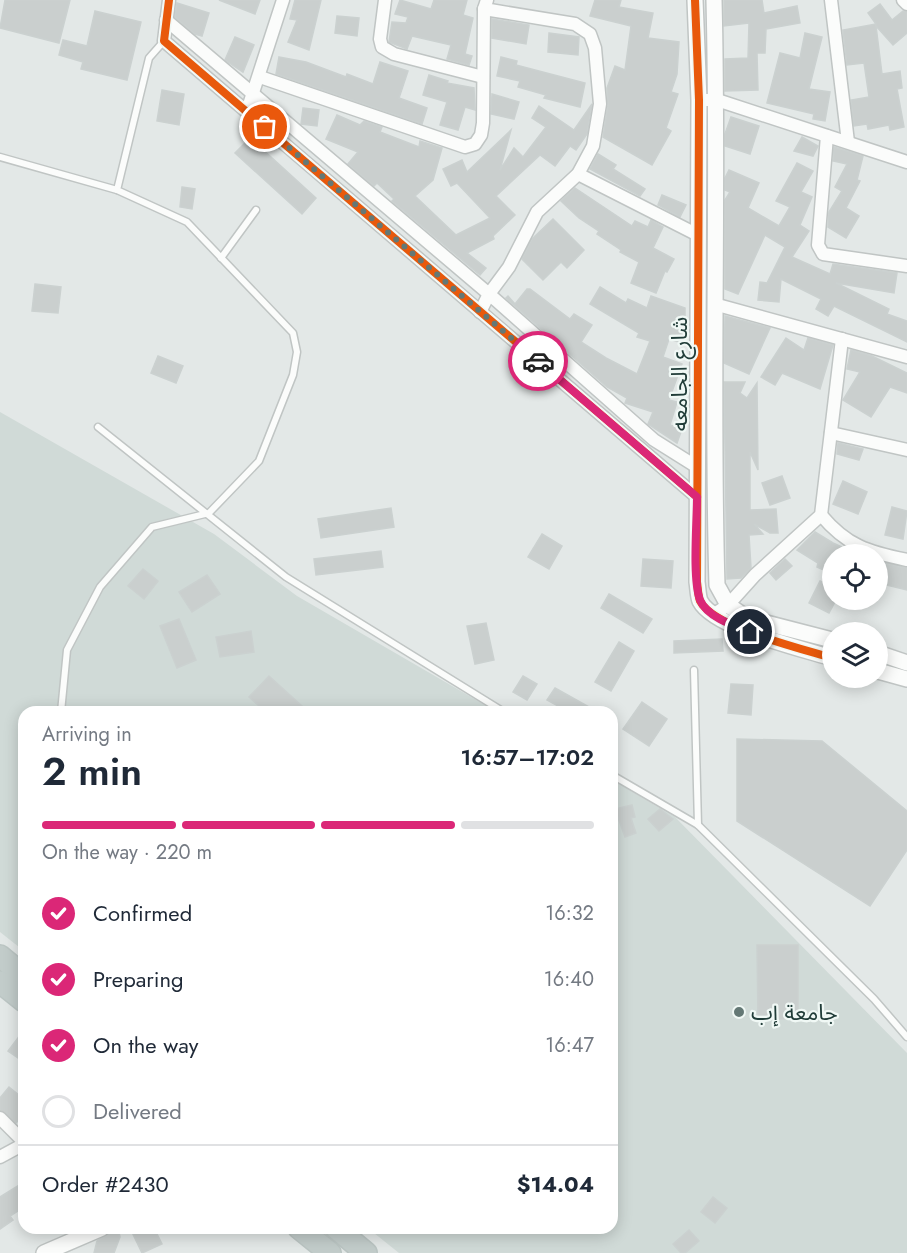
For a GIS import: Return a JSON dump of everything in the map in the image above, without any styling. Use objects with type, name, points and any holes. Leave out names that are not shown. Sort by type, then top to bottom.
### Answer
[{"type":"highway","points":[[0,956],[18,971]]},
{"type":"highway","points":[[0,982],[18,996]]},
{"type":"highway","points":[[306,1234],[330,1253]]},
{"type":"highway","points":[[343,1234],[366,1253]]},
{"type":"street","points":[[168,0],[164,41],[697,497]]},
{"type":"street","points":[[247,111],[260,77],[283,0]]},
{"type":"street","points":[[385,0],[380,39],[382,47],[394,54],[483,77]]},
{"type":"street","name":"شارع الجامعه","points":[[695,0],[699,100],[697,582],[700,601],[713,615]]},
{"type":"street","name":"شارع الجامعه","points":[[714,0],[717,100],[714,304],[717,585],[728,605]]},
{"type":"street","points":[[831,0],[848,142]]},
{"type":"street","points":[[903,0],[907,4]]},
{"type":"street","points":[[260,77],[465,147],[475,144],[481,135],[486,5],[575,24],[590,34],[595,48],[599,115],[593,146],[578,174],[537,212],[509,267],[489,294],[480,312]]},
{"type":"street","points":[[166,20],[489,294],[654,440],[697,467]]},
{"type":"street","points":[[699,100],[717,100],[907,162]]},
{"type":"street","points":[[827,136],[818,245],[823,254],[907,266]]},
{"type":"street","points":[[578,174],[698,235]]},
{"type":"street","points":[[714,304],[907,357]]},
{"type":"street","points":[[822,655],[737,628],[713,615],[728,605],[755,575],[821,514],[842,339]]},
{"type":"street","points":[[831,433],[907,450]]},
{"type":"street","points":[[821,514],[838,535],[854,544],[907,560]]},
{"type":"street","points":[[728,605],[747,618],[822,637]]},
{"type":"street","points":[[888,656],[907,663]]},
{"type":"street","points":[[888,673],[907,679]]},
{"type":"street","points":[[0,1118],[18,1137]]},
{"type":"street","points":[[0,1157],[18,1146]]},
{"type":"street","points":[[44,1253],[88,1234]]},
{"type":"lane","points":[[117,190],[149,58],[164,41]]},
{"type":"lane","points":[[0,157],[117,190],[187,222],[293,333],[297,352],[293,375],[259,461],[209,513],[152,527],[100,587],[67,650],[62,706]]},
{"type":"lane","points":[[221,258],[256,210]]},
{"type":"lane","points":[[98,427],[286,576],[494,706]]},
{"type":"lane","points":[[694,670],[698,825]]},
{"type":"lane","points":[[618,778],[698,825],[874,999],[907,1037]]},
{"type":"shaded area","points":[[0,412],[214,534],[297,596],[487,706],[18,706],[18,946],[0,932]]},
{"type":"shaded area","name":"جامعة إب","points":[[618,784],[675,817],[907,1053],[907,1253],[399,1253],[375,1234],[618,1234]]},
{"type":"building","points":[[5,0],[70,0],[59,43],[0,28]]},
{"type":"building","points":[[219,0],[260,0],[255,14]]},
{"type":"building","points":[[295,0],[321,0],[309,50],[288,42],[297,20],[290,19]]},
{"type":"building","points":[[400,0],[431,9],[434,0],[467,0],[463,15],[473,18],[465,54],[472,56],[469,65],[447,59],[451,45],[412,36],[407,49],[389,42],[392,22],[406,23],[408,17],[395,14]]},
{"type":"building","points":[[595,0],[621,0],[619,7],[653,13],[648,38],[679,42],[677,74],[671,92],[678,94],[666,128],[671,131],[652,165],[603,137],[608,105],[607,88],[615,66],[625,70],[631,26],[590,16]]},
{"type":"building","points":[[724,0],[762,0],[764,13],[797,6],[800,23],[766,29],[765,53],[757,53],[758,90],[725,91],[725,59],[748,58],[749,23],[724,26]]},
{"type":"building","points":[[177,3],[209,13],[202,36],[195,34],[175,17]]},
{"type":"building","points":[[880,4],[892,20],[903,11],[907,12],[907,33],[893,45],[876,26],[882,74],[900,71],[902,88],[897,89],[904,127],[890,130],[889,125],[868,129],[867,124],[854,126],[851,100],[869,97],[864,63],[847,65],[843,30],[876,24],[868,13]]},
{"type":"building","points":[[95,11],[141,22],[127,80],[81,69],[83,62],[59,55],[63,40],[87,46]]},
{"type":"building","points":[[337,16],[359,18],[357,36],[335,33]]},
{"type":"building","points":[[492,19],[529,25],[526,44],[492,38]]},
{"type":"building","points":[[549,33],[579,37],[578,55],[548,52]]},
{"type":"building","points":[[805,33],[822,37],[809,89],[830,92],[825,121],[813,119],[814,114],[767,103],[780,53],[800,58]]},
{"type":"building","points":[[235,37],[254,45],[243,72],[225,60]]},
{"type":"building","points":[[279,57],[306,62],[373,84],[380,62],[408,71],[399,98],[427,108],[422,124],[276,74]]},
{"type":"building","points":[[501,57],[517,61],[516,65],[585,83],[580,107],[544,98],[546,95],[518,87],[520,81],[497,76]]},
{"type":"building","points":[[429,75],[448,81],[447,83],[474,88],[475,110],[465,107],[458,130],[440,125],[447,102],[423,95]]},
{"type":"building","points":[[162,90],[184,94],[179,125],[157,121]]},
{"type":"building","points":[[492,94],[519,102],[514,119],[491,114]]},
{"type":"building","points":[[592,104],[587,134],[576,150],[570,146],[555,166],[540,155],[496,196],[515,215],[493,236],[494,239],[467,253],[486,268],[480,275],[392,201],[394,199],[377,183],[374,186],[348,164],[358,152],[326,139],[337,115],[360,125],[364,121],[382,127],[380,132],[419,147],[420,141],[442,148],[433,180],[415,196],[456,235],[490,218],[457,183],[451,186],[443,169],[462,160],[467,172],[511,130],[500,170],[514,148],[523,157],[546,127],[532,118],[539,106],[574,130]]},
{"type":"building","points":[[303,108],[319,110],[317,126],[301,124]]},
{"type":"building","points":[[731,117],[759,126],[750,154],[725,146],[725,134]]},
{"type":"building","points":[[802,137],[818,146],[813,156],[794,151]]},
{"type":"building","points":[[250,138],[316,198],[302,214],[235,153]]},
{"type":"building","points":[[834,147],[863,156],[857,180],[860,181],[846,208],[859,216],[846,238],[828,227],[829,212],[842,191],[835,187],[847,164],[833,161]]},
{"type":"building","points":[[598,154],[616,165],[613,169],[645,189],[640,196],[590,169]]},
{"type":"building","points":[[797,163],[813,171],[801,192],[812,197],[800,225],[809,231],[792,257],[830,274],[833,264],[897,273],[894,293],[836,283],[889,309],[887,314],[907,321],[907,342],[834,306],[828,316],[816,309],[821,299],[781,279],[779,302],[758,300],[760,282],[767,283],[785,247],[765,235],[738,294],[725,289],[725,200],[730,192],[725,190],[725,178],[729,170],[759,183],[748,208],[779,226],[790,207],[776,201]]},
{"type":"building","points":[[182,187],[195,189],[192,209],[180,207]]},
{"type":"building","points":[[575,188],[632,226],[635,221],[648,227],[651,220],[663,227],[653,248],[674,259],[667,272],[665,271],[656,293],[631,283],[639,262],[620,252],[621,250],[597,234],[599,231],[579,218],[561,201]]},
{"type":"building","points":[[662,195],[686,205],[680,217],[658,205]]},
{"type":"building","points":[[553,219],[584,250],[567,268],[561,262],[543,280],[522,259],[532,239]]},
{"type":"building","points":[[35,284],[61,287],[58,313],[32,311]]},
{"type":"building","points":[[600,287],[626,303],[628,299],[647,308],[651,296],[685,308],[685,344],[669,339],[663,357],[682,364],[669,400],[677,402],[670,425],[682,429],[677,443],[648,424],[653,412],[625,403],[627,398],[607,387],[506,298],[508,296],[515,304],[527,289],[530,289],[570,319],[574,314],[592,325],[581,342],[637,374],[650,341],[637,337],[639,333],[590,304]]},
{"type":"building","points":[[725,316],[770,328],[749,374],[724,363]]},
{"type":"building","points":[[786,338],[804,350],[808,338],[833,345],[820,389],[782,373],[775,385],[761,377]]},
{"type":"building","points":[[851,350],[872,356],[907,373],[907,393],[890,387],[871,417],[843,400],[860,372],[847,369]]},
{"type":"building","points":[[158,356],[183,366],[176,383],[151,373]]},
{"type":"building","points":[[724,382],[745,382],[740,393],[747,398],[757,383],[758,470],[750,452],[750,510],[776,509],[778,533],[770,533],[754,524],[763,534],[749,535],[751,568],[741,578],[727,579]]},
{"type":"building","points":[[838,443],[863,449],[859,460],[837,454]]},
{"type":"building","points":[[782,476],[790,498],[770,505],[762,483]]},
{"type":"building","points":[[843,481],[867,492],[858,514],[833,504]]},
{"type":"building","points":[[892,507],[907,511],[903,539],[885,535]]},
{"type":"building","points":[[391,508],[394,527],[321,538],[318,519]]},
{"type":"building","points":[[815,532],[835,544],[822,544],[822,569],[817,567],[818,563],[797,550]]},
{"type":"building","points":[[542,534],[562,546],[549,569],[528,557]]},
{"type":"building","points":[[381,551],[383,567],[316,575],[314,559]]},
{"type":"building","points":[[643,559],[673,561],[671,588],[641,586]]},
{"type":"building","points":[[785,559],[792,566],[776,580],[770,573]]},
{"type":"building","points":[[888,564],[907,568],[907,590],[888,585]]},
{"type":"building","points":[[143,569],[158,581],[144,599],[128,586]]},
{"type":"building","points":[[207,575],[220,594],[192,612],[179,592]]},
{"type":"building","points":[[820,581],[822,582],[822,610],[809,603]]},
{"type":"building","points":[[609,594],[652,619],[643,633],[601,608]]},
{"type":"building","points":[[179,619],[196,660],[177,668],[160,626]]},
{"type":"building","points":[[486,623],[494,660],[475,664],[467,626]]},
{"type":"building","points":[[251,631],[254,652],[220,657],[216,637]]},
{"type":"building","points":[[722,639],[723,651],[674,653],[674,641]]},
{"type":"building","points":[[619,642],[634,651],[611,691],[595,682]]},
{"type":"building","points":[[269,676],[302,706],[259,706],[249,697]]},
{"type":"building","points":[[523,676],[537,684],[527,700],[513,692]]},
{"type":"building","points":[[731,684],[753,685],[751,715],[728,713]]},
{"type":"building","points":[[555,688],[587,706],[558,706],[547,700]]},
{"type":"building","points":[[642,702],[667,719],[649,746],[623,729]]},
{"type":"building","points":[[737,739],[822,741],[907,811],[907,850],[870,906],[737,821]]},
{"type":"building","points":[[632,805],[635,817],[631,818],[636,833],[625,837],[618,817],[618,808]]},
{"type":"building","points":[[660,809],[673,819],[659,831],[648,819]]},
{"type":"building","points":[[757,945],[798,945],[798,1019],[758,1019]]},
{"type":"building","points":[[18,1038],[18,1058],[8,1051]]},
{"type":"building","points":[[9,1087],[18,1094],[18,1121],[16,1123],[0,1110],[0,1098]]},
{"type":"building","points":[[18,1186],[18,1211],[10,1216],[13,1220],[0,1229],[0,1197]]},
{"type":"building","points":[[713,1197],[727,1208],[715,1223],[701,1212]]},
{"type":"building","points":[[689,1230],[699,1241],[685,1253],[681,1253],[673,1244]]},
{"type":"building","points":[[109,1234],[119,1234],[114,1253],[94,1253],[97,1241]]},
{"type":"building","points":[[133,1234],[157,1234],[162,1244],[142,1253]]},
{"type":"cycle path","points":[[169,0],[164,41],[697,497]]},
{"type":"cycle path","points":[[695,0],[699,100],[697,582],[699,597],[709,611],[740,629],[822,655]]},
{"type":"way so far","points":[[265,127],[538,361]]},
{"type":"place","name":"جامعة إب","points":[[739,1012]]},
{"type":"route","points":[[538,361],[697,497],[697,582],[700,601],[713,615],[750,632]]}]
